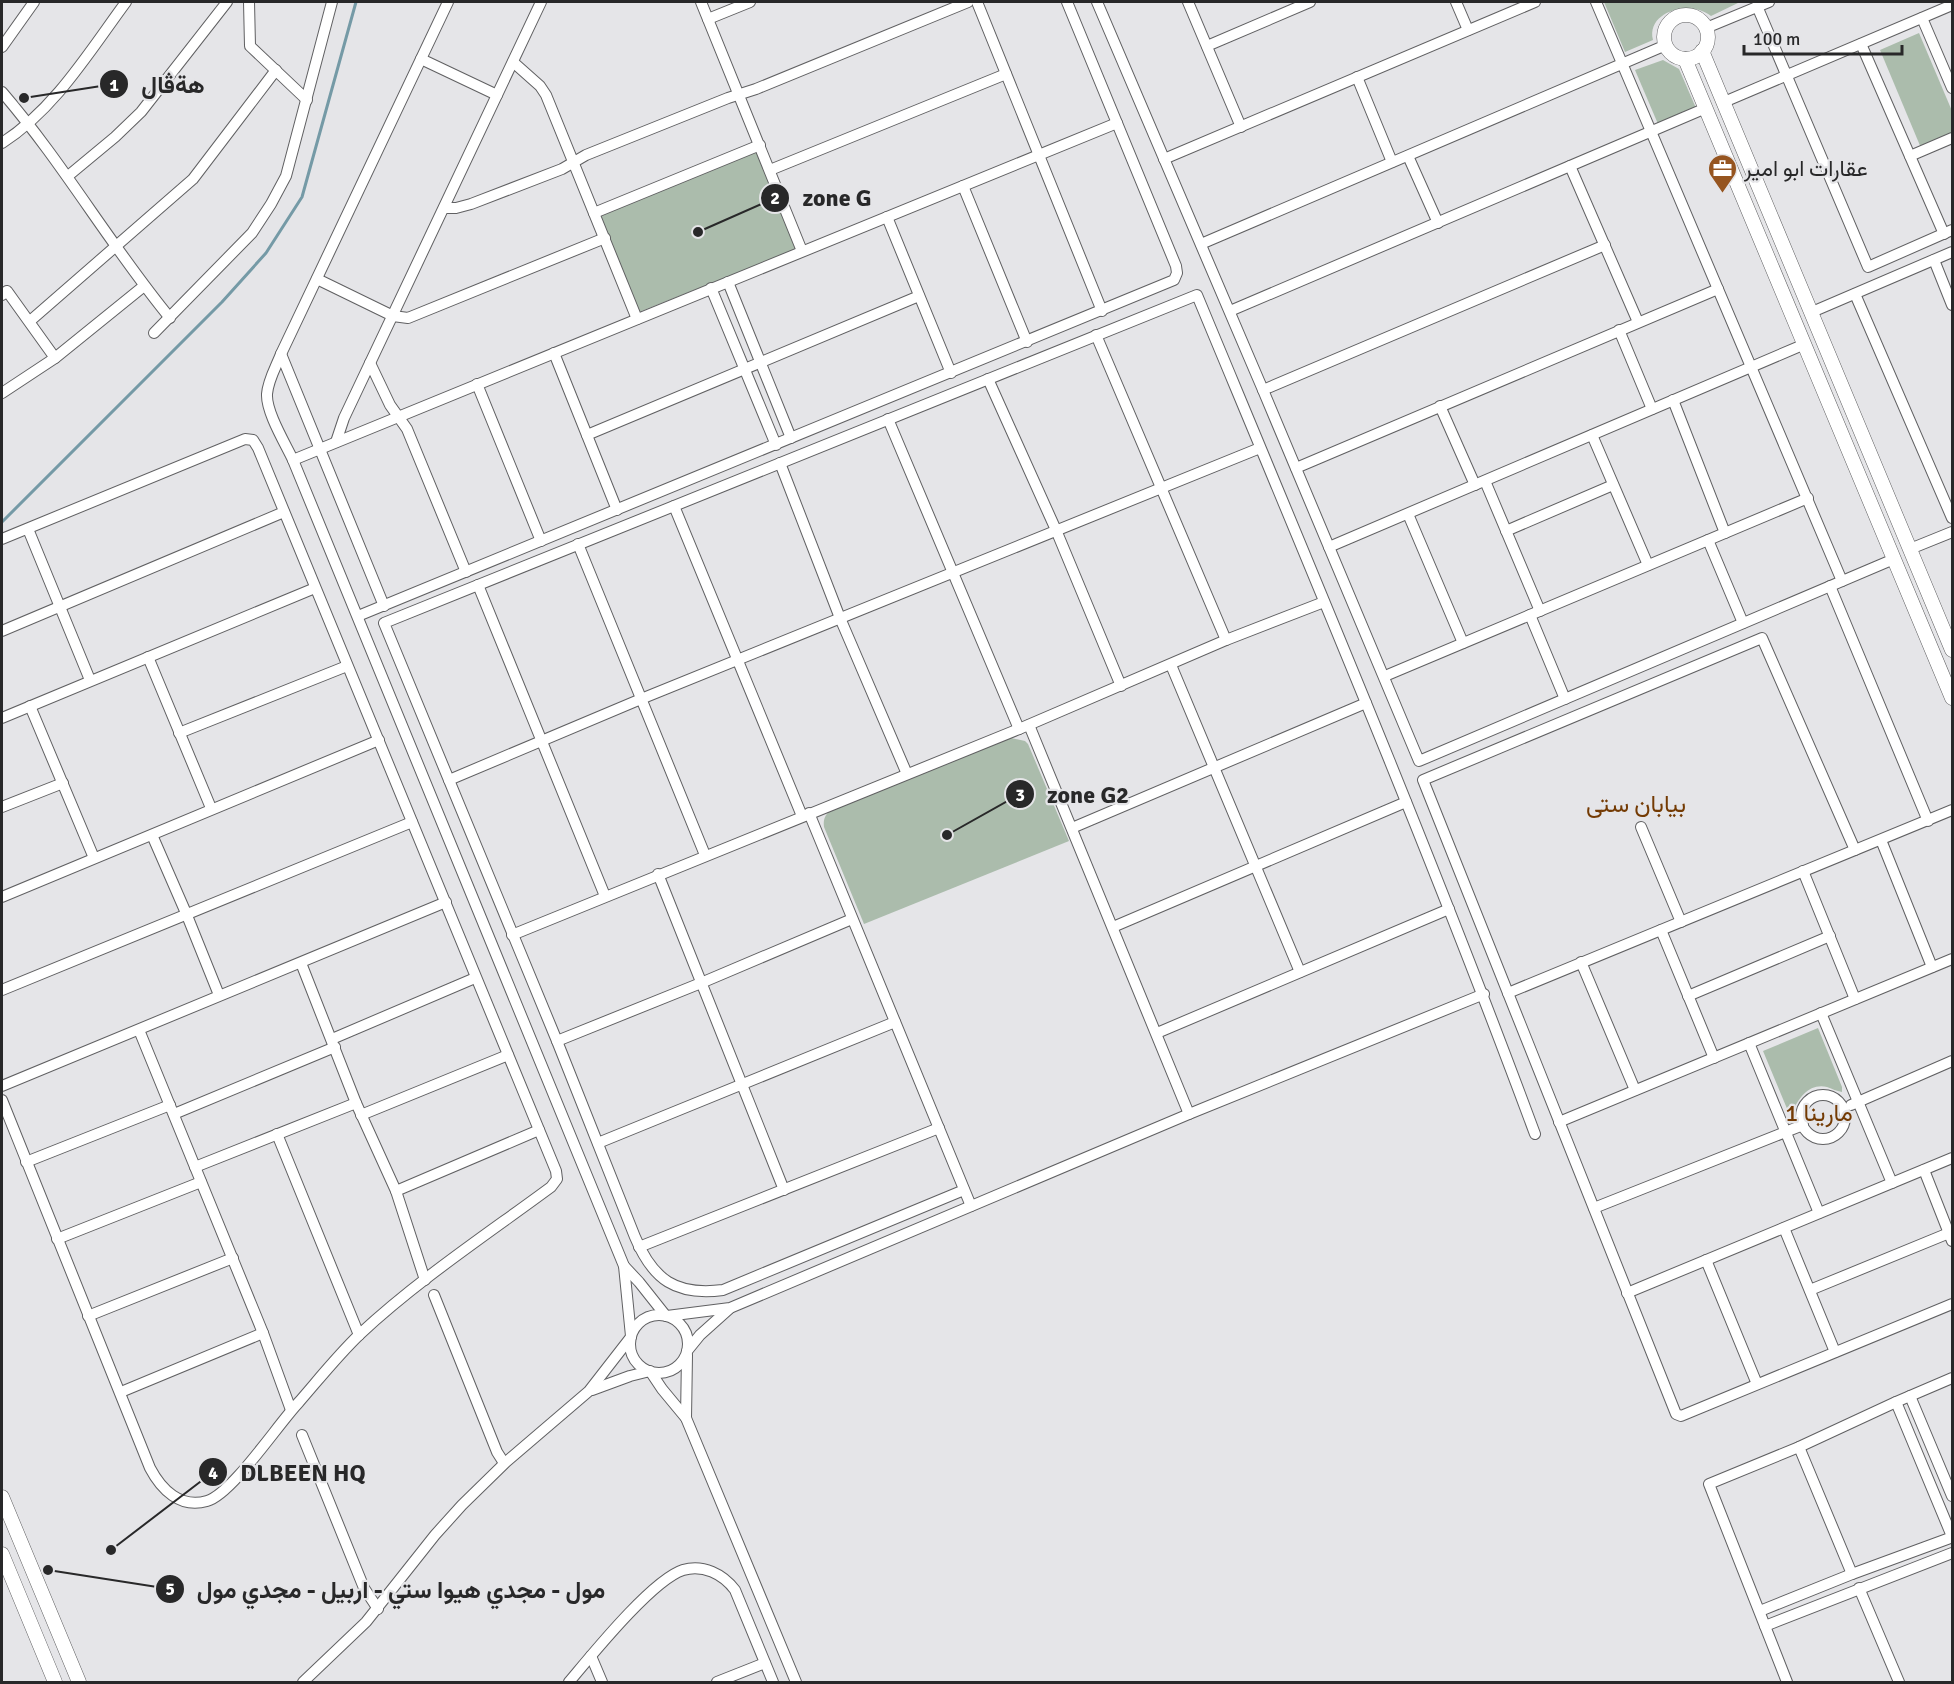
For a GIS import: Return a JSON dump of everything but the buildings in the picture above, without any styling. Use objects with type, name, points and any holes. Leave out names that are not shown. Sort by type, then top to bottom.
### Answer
[{"type":"street","points":[[2,47],[34,2]]},
{"type":"street","points":[[2,143],[41,113],[126,2]]},
{"type":"street","points":[[68,176],[141,112],[227,2]]},
{"type":"street","points":[[249,2],[250,46],[307,100]]},
{"type":"street","points":[[154,333],[252,233],[271,204],[286,176],[332,2]]},
{"type":"street","points":[[448,2],[281,354],[269,382],[268,405],[358,616],[624,1266],[630,1344],[634,1358],[650,1371],[658,1373],[673,1369],[684,1359],[687,1351],[707,1328],[730,1308]]},
{"type":"street","points":[[336,442],[344,418],[542,2]]},
{"type":"street","points":[[701,2],[802,251]]},
{"type":"street","points":[[708,19],[750,2]]},
{"type":"street","points":[[444,207],[456,208],[471,204],[562,169],[586,155],[756,89],[968,2]]},
{"type":"street","points":[[977,2],[1102,310]]},
{"type":"street","points":[[358,616],[1174,280],[1177,273],[1067,2]]},
{"type":"street","points":[[1097,2],[1419,761],[1894,559]]},
{"type":"street","points":[[1188,2],[1242,127]]},
{"type":"street","points":[[1207,46],[1310,2]]},
{"type":"street","points":[[1456,2],[1468,30]]},
{"type":"street","points":[[1164,159],[1535,2]]},
{"type":"street","points":[[1596,2],[1842,581]]},
{"type":"street","points":[[1706,28],[1752,6],[1768,2]]},
{"type":"street","points":[[1724,102],[1953,5]]},
{"type":"street","points":[[1752,6],[1786,75],[1868,267],[1948,232],[1910,156],[1861,44]]},
{"type":"street","points":[[1689,15],[1696,18],[1706,28],[1707,43],[1702,51],[1692,58],[1685,59],[1672,54],[1666,45],[1664,35],[1666,28],[1675,18],[1689,15]]},
{"type":"street","points":[[1922,18],[1953,88]]},
{"type":"street","points":[[1201,244],[1666,45]]},
{"type":"street","points":[[1702,51],[1953,650]]},
{"type":"street","points":[[421,59],[497,95]]},
{"type":"street","points":[[1685,59],[1953,698]]},
{"type":"street","points":[[513,62],[540,86],[546,95],[637,319]]},
{"type":"street","points":[[30,321],[193,179],[276,70]]},
{"type":"street","points":[[770,170],[1006,74]]},
{"type":"street","points":[[1356,77],[1392,162]]},
{"type":"street","points":[[2,92],[68,176],[116,248],[170,318]]},
{"type":"street","points":[[1230,311],[1706,108]]},
{"type":"street","points":[[293,460],[1117,123]]},
{"type":"street","points":[[1910,156],[1953,138]]},
{"type":"street","points":[[594,213],[760,145]]},
{"type":"street","points":[[1408,156],[1438,223]]},
{"type":"street","points":[[1570,166],[1638,322]]},
{"type":"street","points":[[963,186],[1027,342]]},
{"type":"street","points":[[887,217],[951,373]]},
{"type":"street","points":[[317,279],[393,316],[408,318],[605,238]]},
{"type":"street","points":[[1263,390],[1605,245]]},
{"type":"street","points":[[1812,312],[1953,252]]},
{"type":"street","points":[[1934,260],[1953,305]]},
{"type":"street","points":[[728,282],[791,438]]},
{"type":"street","points":[[2,393],[55,358],[144,286]]},
{"type":"street","points":[[711,288],[776,445]]},
{"type":"street","points":[[1296,468],[1718,289]]},
{"type":"street","points":[[2,295],[7,291],[55,358]]},
{"type":"street","points":[[1855,294],[1953,518]]},
{"type":"street","points":[[587,435],[919,296]]},
{"type":"street","points":[[964,1190],[723,1290],[689,1291],[669,1282],[653,1269],[639,1247],[557,1041],[384,622],[1197,296],[1484,994],[1535,1134]]},
{"type":"street","points":[[1619,330],[1652,409]]},
{"type":"street","points":[[1096,335],[1227,640]]},
{"type":"street","points":[[1329,547],[1805,344]]},
{"type":"street","points":[[554,353],[618,510]]},
{"type":"street","points":[[281,354],[384,606]]},
{"type":"street","points":[[370,363],[390,405],[407,429],[466,572]]},
{"type":"street","points":[[988,379],[1056,530],[1121,686]]},
{"type":"street","points":[[477,384],[541,541]]},
{"type":"street","points":[[1673,400],[1725,533]]},
{"type":"street","points":[[1440,406],[1506,531],[1565,699]]},
{"type":"street","points":[[888,419],[954,573],[1072,828],[1189,1114]]},
{"type":"street","points":[[1592,435],[1647,565]]},
{"type":"street","points":[[2,540],[245,439],[253,440],[446,902],[475,978],[556,1171],[557,1179],[551,1187],[425,1280],[359,1335],[291,1410],[229,1488],[207,1501],[193,1502],[173,1497],[165,1491],[150,1468],[2,1100]]},
{"type":"street","points":[[1849,451],[1867,445]]},
{"type":"street","points":[[449,780],[641,699],[1260,448]]},
{"type":"street","points":[[780,463],[840,618],[907,774]]},
{"type":"street","points":[[1506,531],[1613,485]]},
{"type":"street","points":[[1384,676],[1808,498]]},
{"type":"street","points":[[674,506],[736,661],[852,919],[971,1206]]},
{"type":"street","points":[[2,631],[284,512]]},
{"type":"street","points":[[1408,514],[1463,643]]},
{"type":"street","points":[[28,529],[90,680]]},
{"type":"street","points":[[1910,549],[1953,532]]},
{"type":"street","points":[[1708,540],[1743,623]]},
{"type":"street","points":[[578,544],[705,855]]},
{"type":"street","points":[[478,585],[605,896]]},
{"type":"street","points":[[1830,586],[1928,820]]},
{"type":"street","points":[[2,718],[315,588]]},
{"type":"street","points":[[512,934],[1024,727],[1227,640],[1324,602]]},
{"type":"street","points":[[1855,850],[1762,638],[1423,780],[1676,1414],[1681,1416],[1953,1304]]},
{"type":"street","points":[[148,657],[211,808]]},
{"type":"street","points":[[1171,665],[1300,972]]},
{"type":"street","points":[[179,733],[347,666]]},
{"type":"street","points":[[1072,828],[1366,703]]},
{"type":"street","points":[[30,706],[94,858]]},
{"type":"street","points":[[2,897],[211,808],[379,740]]},
{"type":"street","points":[[2,807],[63,783]]},
{"type":"street","points":[[1113,927],[1406,802]]},
{"type":"street","points":[[1508,993],[1953,810]]},
{"type":"street","points":[[2,990],[412,822]]},
{"type":"street","points":[[1641,827],[1681,922]]},
{"type":"street","points":[[152,835],[219,995]]},
{"type":"street","points":[[1881,840],[1932,968]]},
{"type":"street","points":[[1803,872],[1855,999]]},
{"type":"street","points":[[658,874],[784,1190]]},
{"type":"street","points":[[2,1086],[446,902]]},
{"type":"street","points":[[1157,1033],[1449,909]]},
{"type":"street","points":[[557,1041],[852,919]]},
{"type":"street","points":[[1662,930],[1714,1058]]},
{"type":"street","points":[[1688,996],[1830,936]]},
{"type":"street","points":[[1559,1122],[1953,959]]},
{"type":"street","points":[[1581,962],[1635,1090]]},
{"type":"street","points":[[301,963],[356,1103],[396,1191],[425,1280]]},
{"type":"street","points":[[26,1162],[172,1110],[333,1043],[475,978]]},
{"type":"street","points":[[303,1683],[378,1609],[435,1535],[462,1505],[504,1463],[589,1391],[634,1329],[644,1319],[659,1315],[730,1308],[1189,1114],[1484,994]]},
{"type":"street","points":[[1821,1014],[1892,1183]]},
{"type":"street","points":[[598,1143],[895,1022]]},
{"type":"street","points":[[139,1030],[233,1258],[291,1410]]},
{"type":"street","points":[[1749,1043],[1820,1213]]},
{"type":"street","points":[[361,1115],[508,1055]]},
{"type":"street","points":[[1843,1108],[1953,1061]]},
{"type":"street","points":[[1819,1095],[1834,1098],[1843,1108],[1845,1122],[1837,1134],[1831,1137],[1818,1138],[1811,1135],[1803,1125],[1803,1109],[1819,1095]]},
{"type":"street","points":[[195,1167],[356,1103]]},
{"type":"street","points":[[1593,1208],[1803,1125]]},
{"type":"street","points":[[639,1247],[939,1128]]},
{"type":"street","points":[[396,1191],[539,1130]]},
{"type":"street","points":[[277,1134],[359,1335]]},
{"type":"street","points":[[1627,1293],[1953,1158]]},
{"type":"street","points":[[1810,1290],[1951,1237],[1924,1170]]},
{"type":"street","points":[[57,1239],[201,1182]]},
{"type":"street","points":[[1784,1228],[1835,1352]]},
{"type":"street","points":[[88,1316],[233,1258]]},
{"type":"street","points":[[1706,1260],[1757,1384]]},
{"type":"street","points":[[624,1266],[666,1316],[682,1327],[687,1339],[686,1418]]},
{"type":"street","points":[[434,1295],[497,1452],[504,1463]]},
{"type":"street","points":[[121,1392],[263,1333]]},
{"type":"street","points":[[589,1391],[650,1371]]},
{"type":"street","points":[[650,1371],[686,1418],[796,1683]]},
{"type":"street","points":[[1787,1683],[1709,1484],[1799,1447],[1953,1378]]},
{"type":"street","points":[[1910,1396],[1953,1496]]},
{"type":"street","points":[[1760,1611],[1951,1538],[1896,1402]]},
{"type":"street","points":[[302,1435],[364,1588],[378,1609]]},
{"type":"street","points":[[1799,1447],[1852,1574]]},
{"type":"street","points":[[2,1497],[79,1683]]},
{"type":"street","points":[[1766,1626],[1953,1553]]},
{"type":"street","points":[[2,1554],[55,1683]]},
{"type":"street","points":[[569,1683],[641,1602],[680,1571],[696,1569],[711,1571],[729,1583],[739,1599],[773,1683]]},
{"type":"street","points":[[1859,1588],[1899,1683]]},
{"type":"street","points":[[29,1617],[48,1608]]},
{"type":"street","points":[[40,1646],[60,1636]]},
{"type":"street","points":[[591,1656],[602,1683]]},
{"type":"street","points":[[717,1683],[765,1663]]},
{"type":"green space","points":[[1604,2],[1740,2],[1711,16],[1693,9],[1672,11],[1656,21],[1653,40],[1625,52]]},
{"type":"green space","points":[[1919,33],[1952,111],[1952,135],[1921,148],[1880,50]]},
{"type":"green space","points":[[1663,60],[1679,69],[1696,108],[1658,124],[1635,70]]},
{"type":"green space","points":[[758,151],[797,249],[639,312],[600,215]]},
{"type":"green space","points":[[1011,738],[1025,741],[1028,744],[1069,841],[864,924],[824,827],[827,814],[831,810]]},
{"type":"green space","points":[[1818,1028],[1842,1092],[1827,1087],[1815,1087],[1802,1096],[1793,1111],[1788,1111],[1763,1051]]},
{"type":"waterway","points":[[2,522],[222,302],[266,253],[302,197],[356,2]]},
{"type":"place","name":"هةڤال","points":[[24,98]]},
{"type":"place","name":"عقارات ابو امير","points":[[1723,194]]},
{"type":"place","name":"zone G","points":[[698,232]]},
{"type":"place","name":"zone G2","points":[[947,835]]},
{"type":"place","name":"DLBEEN HQ","points":[[111,1550]]},
{"type":"place","name":"مول - مجدي هيوا ستي - اربيل - مجدي مول","points":[[48,1570]]},
{"type":"district","name":"بیابان ستی","points":[[1636,804]]},
{"type":"district","name":"مارینا 1","points":[[1819,1113]]}]
